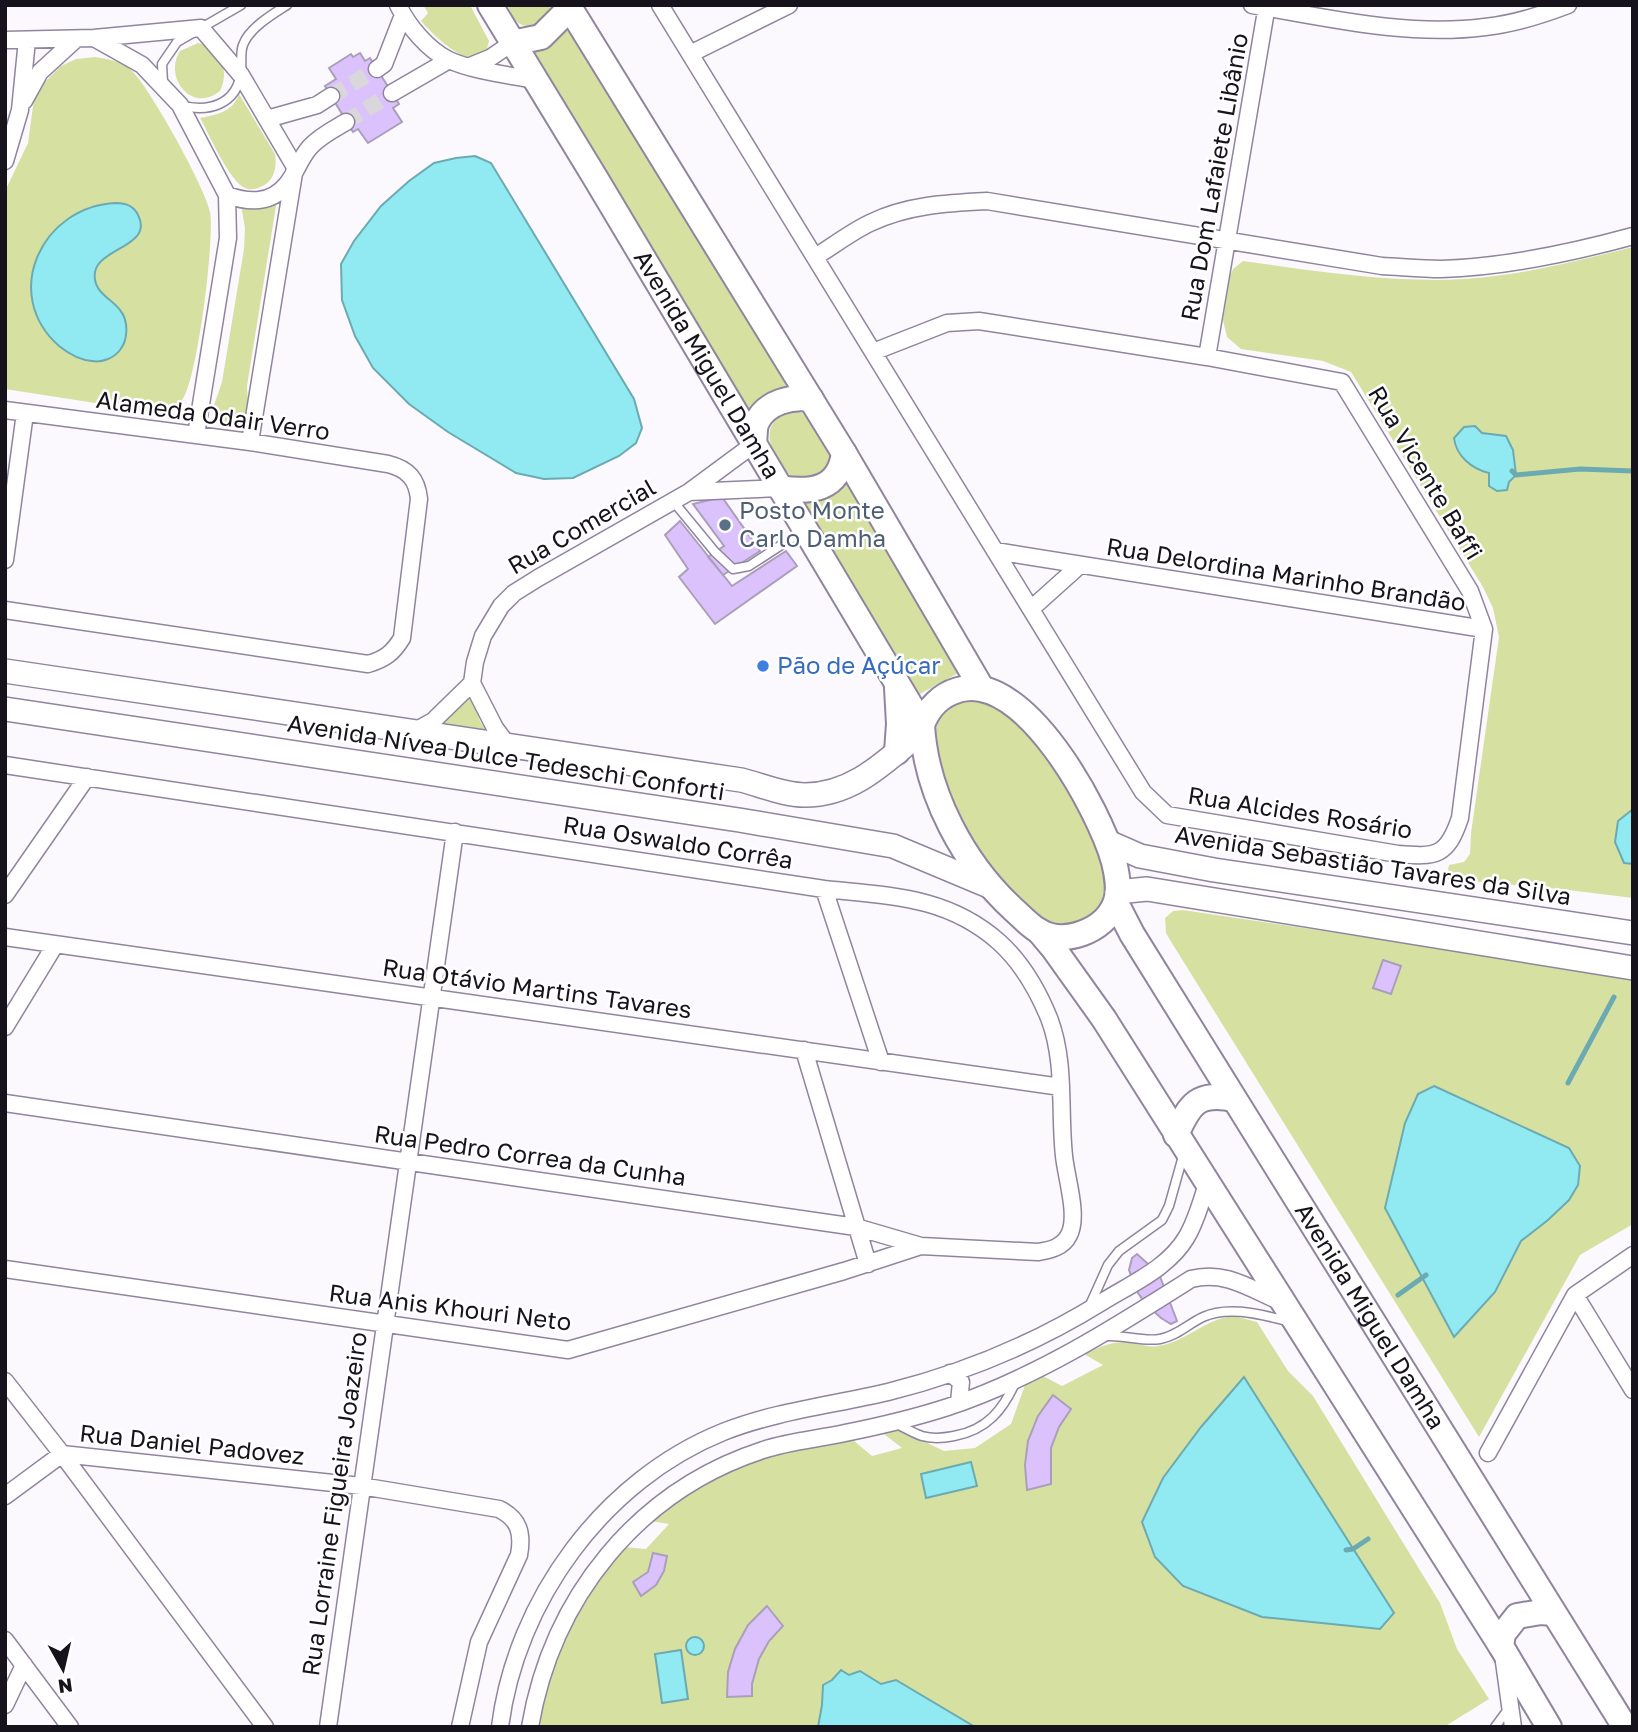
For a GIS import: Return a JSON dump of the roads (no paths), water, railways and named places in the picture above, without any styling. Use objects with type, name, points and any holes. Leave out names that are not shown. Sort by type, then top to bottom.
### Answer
[{"type":"main road","name":"Avenida Miguel Damha","points":[[489,5],[603,191],[922,728]]},
{"type":"main road","points":[[512,43],[541,37],[569,7],[845,453],[981,687]]},
{"type":"main road","points":[[754,444],[756,423],[768,410],[783,400],[802,397],[811,399]]},
{"type":"main road","points":[[780,488],[806,491],[825,485],[836,475],[845,453]]},
{"type":"main road","name":"Avenida Nívea Dulce Tedeschi Conforti","points":[[5,671],[741,780],[803,795],[829,792],[875,772],[922,728]]},
{"type":"main road","points":[[896,684],[900,724],[897,752]]},
{"type":"main road","points":[[1039,931],[1057,937],[1075,936],[1102,921],[1116,897],[1115,864],[1108,842],[1072,771],[1051,741],[1021,710],[1003,696],[981,687],[965,687],[952,691],[938,700],[926,713],[922,728],[931,777],[944,813],[963,848],[991,887],[1039,931],[1054,949],[1104,1019],[1501,1646],[1549,1727]]},
{"type":"main road","name":"Avenida Nívea Dulce Tedeschi Conforti","points":[[5,709],[893,846],[991,887]]},
{"type":"main road","name":"Avenida Sebastião Tavares da Silva","points":[[1108,842],[1140,856],[1214,870],[1633,933]]},
{"type":"main road","points":[[1116,897],[1147,889],[1633,968]]},
{"type":"main road","name":"Avenida Miguel Damha","points":[[1116,897],[1132,934],[1625,1727]]},
{"type":"main road","points":[[1181,1142],[1186,1113],[1193,1104],[1216,1096],[1234,1099]]},
{"type":"main road","points":[[1501,1646],[1503,1634],[1517,1616],[1553,1613]]},
{"type":"street","points":[[660,5],[1031,609]]},
{"type":"street","points":[[690,54],[789,5]]},
{"type":"street","points":[[1262,6],[1378,26],[1430,29],[1485,27],[1542,15],[1568,5]]},
{"type":"street","name":"Rua Dom Lafaiete Libânio","points":[[1207,357],[1262,6]]},
{"type":"street","points":[[400,10],[425,43],[449,60],[534,80]]},
{"type":"street","points":[[400,10],[380,67],[396,91],[449,60]]},
{"type":"street","points":[[5,40],[94,38],[201,29],[241,75],[295,167],[250,442]]},
{"type":"street","points":[[20,110],[40,72],[76,38]]},
{"type":"street","points":[[94,38],[142,65],[164,86],[180,105],[227,195],[228,238],[197,435]]},
{"type":"street","points":[[5,161],[20,110],[27,40]]},
{"type":"street","points":[[470,66],[489,58],[512,43]]},
{"type":"street","points":[[267,119],[317,105],[331,96]]},
{"type":"street","points":[[227,195],[243,201],[260,201],[276,194],[288,183],[295,167],[311,146],[346,121]]},
{"type":"street","points":[[815,257],[870,223],[910,208],[941,203],[987,201],[1382,265],[1441,269],[1566,253],[1633,236]]},
{"type":"street","name":"Rua Vicente Baffi","points":[[873,352],[947,323],[979,321],[1207,357],[1342,382],[1470,592],[1484,629],[1460,818],[1454,835],[1443,849]]},
{"type":"street","name":"Alameda Odair Verro","points":[[5,410],[250,442],[388,464],[403,468],[411,475],[418,488],[419,499],[402,638],[394,652],[381,661],[368,664],[5,610]]},
{"type":"street","points":[[5,560],[25,413]]},
{"type":"street","name":"Rua Comercial","points":[[472,683],[483,636],[501,606],[514,593],[689,492],[754,444]]},
{"type":"street","name":"Rua Comercial","points":[[689,492],[780,488]]},
{"type":"street","name":"Rua Delordina Marinho Brandão","points":[[995,551],[1484,629]]},
{"type":"street","name":"Rua Delordina Marinho Brandão","points":[[1031,609],[1080,565]]},
{"type":"street","name":"Rua Alcides Rosário","points":[[1031,609],[1143,792],[1167,815],[1398,854],[1428,856],[1443,849]]},
{"type":"street","points":[[413,732],[433,721],[472,683],[495,728],[504,740],[514,746]]},
{"type":"street","name":"Rua Oswaldo Corrêa","points":[[5,765],[824,889],[923,900],[962,916],[1001,944],[1029,978],[1049,1020],[1059,1061],[1064,1156],[1073,1213],[1072,1226],[1064,1242],[1047,1251]]},
{"type":"street","points":[[5,895],[86,777]]},
{"type":"street","name":"Rua Lorraine Figueira Joazeiro","points":[[328,1727],[456,832]]},
{"type":"street","points":[[824,889],[881,1062]]},
{"type":"street","name":"Rua Otávio Martins Tavares","points":[[5,937],[1062,1087]]},
{"type":"street","points":[[5,1027],[55,945]]},
{"type":"street","points":[[804,1050],[868,1264]]},
{"type":"street","name":"Rua Pedro Correa da Cunha","points":[[5,1102],[856,1227],[920,1246],[1047,1251]]},
{"type":"street","points":[[500,1727],[507,1687],[540,1600],[580,1541],[613,1504],[643,1478],[672,1457],[724,1432],[751,1422],[889,1391],[950,1373],[1024,1344],[1084,1313],[1175,1254],[1187,1237],[1206,1184]]},
{"type":"street","name":"Rua Anis Khouri Neto","points":[[5,1269],[568,1350],[868,1264],[920,1246]]},
{"type":"street","points":[[1175,1254],[1191,1279]]},
{"type":"street","points":[[1488,1453],[1574,1294],[1633,1255]]},
{"type":"street","points":[[530,1727],[538,1685],[581,1591],[600,1563],[629,1530],[689,1482],[764,1450],[894,1423],[959,1402],[1064,1355],[1191,1279],[1204,1276],[1231,1279],[1291,1313]]},
{"type":"street","points":[[1574,1294],[1633,1390]]},
{"type":"street","points":[[1084,1313],[1097,1336]]},
{"type":"street","points":[[950,1373],[961,1382],[959,1402]]},
{"type":"street","points":[[5,1381],[265,1727]]},
{"type":"street","points":[[5,1496],[62,1454]]},
{"type":"street","name":"Rua Daniel Padovez","points":[[62,1454],[361,1486],[499,1508],[512,1515],[521,1536],[519,1555],[479,1642],[460,1727]]},
{"type":"street","points":[[672,1457],[689,1482]]},
{"type":"street","points":[[5,1640],[70,1727]]},
{"type":"street","points":[[1501,1646],[1513,1727]]},
{"type":"street","points":[[5,1705],[24,1665]]},
{"type":"lane","points":[[164,86],[162,64],[177,42],[241,5]]},
{"type":"lane","points":[[180,105],[195,110],[211,108],[225,101],[235,89],[241,75],[243,44],[261,22],[287,5]]},
{"type":"lane","points":[[673,501],[715,552],[733,569],[749,566],[805,529]]},
{"type":"lane","points":[[1084,1313],[1096,1296],[1108,1265],[1119,1251],[1162,1220],[1174,1191],[1181,1142]]},
{"type":"lane","points":[[1097,1336],[1121,1335],[1158,1339],[1172,1336],[1217,1311],[1263,1315],[1291,1313]]},
{"type":"lane","points":[[894,1423],[923,1437],[943,1438],[965,1434],[985,1426],[999,1412],[1007,1402],[1018,1377]]},
{"type":"lane","points":[[1495,1727],[1511,1705]]},
{"type":"water","points":[[475,156],[491,163],[634,399],[642,428],[636,443],[619,456],[573,478],[544,479],[516,473],[448,432],[409,404],[373,368],[355,336],[342,300],[341,264],[354,241],[381,206],[434,163]]},
{"type":"water","points":[[126,204],[134,209],[141,225],[139,234],[99,264],[95,279],[99,290],[123,314],[126,336],[123,346],[111,358],[87,360],[74,356],[59,346],[41,325],[33,302],[32,279],[38,256],[50,236],[68,219],[90,208]]},
{"type":"water","points":[[1475,426],[1482,433],[1506,436],[1513,450],[1516,475],[1509,482],[1507,490],[1497,491],[1489,486],[1489,473],[1471,465],[1461,456],[1455,445],[1454,438],[1464,427]]},
{"type":"water","points":[[1633,809],[1633,864],[1624,863],[1615,842],[1618,821]]},
{"type":"water","points":[[1434,1086],[1569,1148],[1580,1166],[1578,1185],[1569,1200],[1521,1241],[1495,1292],[1454,1337],[1385,1208],[1405,1123],[1418,1094]]},
{"type":"water","points":[[1244,1377],[1394,1613],[1380,1629],[1262,1617],[1183,1586],[1155,1557],[1142,1522],[1163,1478],[1201,1427]]},
{"type":"water","points":[[971,1462],[977,1486],[926,1498],[921,1474]]},
{"type":"water","points":[[695,1637],[701,1640],[704,1646],[701,1652],[695,1655],[689,1652],[686,1646],[689,1640]]},
{"type":"water","points":[[681,1650],[688,1699],[662,1703],[655,1654]]},
{"type":"water","points":[[841,1670],[849,1675],[860,1671],[881,1684],[896,1680],[975,1727],[818,1727],[823,1685]]},
{"type":"waterway","points":[[1512,471],[1516,475],[1580,469],[1633,471]]},
{"type":"waterway","points":[[1568,1083],[1614,997]]},
{"type":"waterway","points":[[1398,1295],[1426,1275]]},
{"type":"waterway","points":[[1346,1550],[1353,1549],[1368,1539]]},
{"type":"tunnel","points":[[331,96],[377,69]]},
{"type":"tunnel","points":[[346,122],[392,93]]},
{"type":"place","name":"Posto Monte Carlo Damha","points":[[725,525]]},
{"type":"place","name":"Pão de Açúcar","points":[[763,666]]}]
